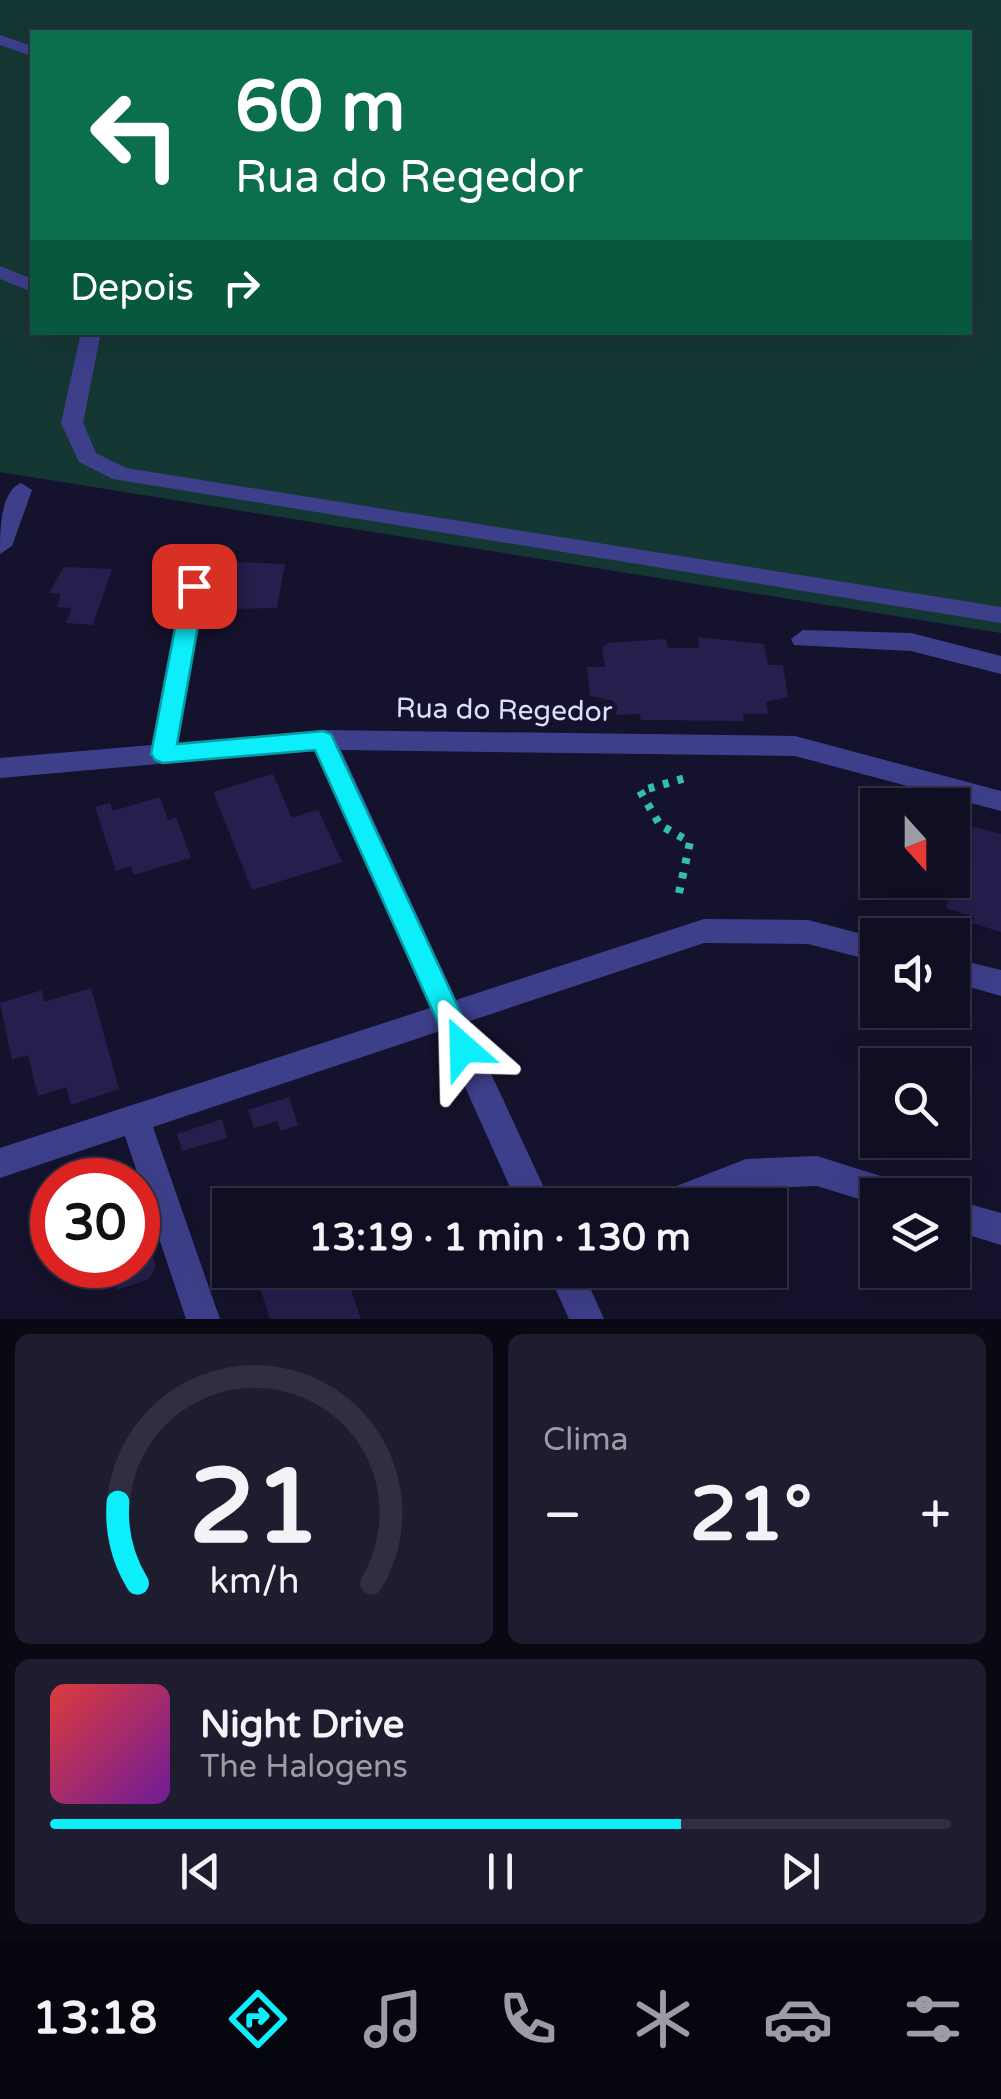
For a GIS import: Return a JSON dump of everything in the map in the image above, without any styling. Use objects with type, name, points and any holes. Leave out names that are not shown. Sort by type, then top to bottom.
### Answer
[{"type":"street","points":[[0,40],[30,50]]},
{"type":"street","points":[[0,272],[30,285]]},
{"type":"street","points":[[90,335],[72,423],[86,457],[121,474],[1001,615]]},
{"type":"street","points":[[0,546],[21,490]]},
{"type":"street","points":[[163,754],[194,586]]},
{"type":"street","points":[[802,639],[912,642],[1001,665]]},
{"type":"street","points":[[323,740],[527,1188]]},
{"type":"street","name":"Rua do Regedor","points":[[0,768],[323,740],[795,746],[1001,801]]},
{"type":"street","points":[[0,1163],[704,931],[808,932],[860,945]]},
{"type":"street","points":[[970,975],[1001,983]]},
{"type":"street","points":[[135,1120],[203,1319]]},
{"type":"street","points":[[711,1188],[746,1174],[817,1170],[860,1184]]},
{"type":"street","points":[[970,1220],[1001,1229]]},
{"type":"street","points":[[572,1288],[587,1319]]},
{"type":"path","points":[[679,893],[690,842],[660,826],[640,791],[710,771],[733,745]]},
{"type":"green space","points":[[0,0],[1001,0],[1001,633],[0,472]]},
{"type":"building","points":[[213,561],[285,564],[277,608],[223,609],[225,576],[211,573]]},
{"type":"building","points":[[64,567],[112,569],[93,625],[66,623],[72,608],[57,607],[61,594],[49,593]]},
{"type":"building","points":[[698,637],[764,644],[768,665],[783,665],[788,697],[766,702],[768,714],[743,714],[744,721],[641,720],[640,714],[616,715],[614,701],[590,696],[587,667],[605,667],[602,648],[608,643],[666,639],[668,648],[699,648]]},
{"type":"building","points":[[273,774],[292,818],[318,809],[342,862],[252,890],[213,792]]},
{"type":"building","points":[[160,797],[168,820],[176,817],[191,858],[134,875],[131,866],[116,871],[95,807],[110,803],[113,811]]},
{"type":"building","points":[[970,826],[1001,834],[1001,932],[972,923],[974,917],[946,908],[949,898],[970,898]]},
{"type":"building","points":[[91,988],[119,1089],[71,1105],[66,1087],[38,1096],[28,1055],[12,1060],[0,1003],[42,990],[44,1002]]},
{"type":"building","points":[[289,1097],[298,1125],[281,1131],[277,1121],[254,1128],[248,1110]]},
{"type":"building","points":[[222,1119],[227,1138],[182,1151],[177,1134]]},
{"type":"building","points":[[260,1288],[350,1288],[361,1319],[270,1319]]},
{"type":"route","points":[[194,586],[163,754],[323,740],[463,1048]]}]
